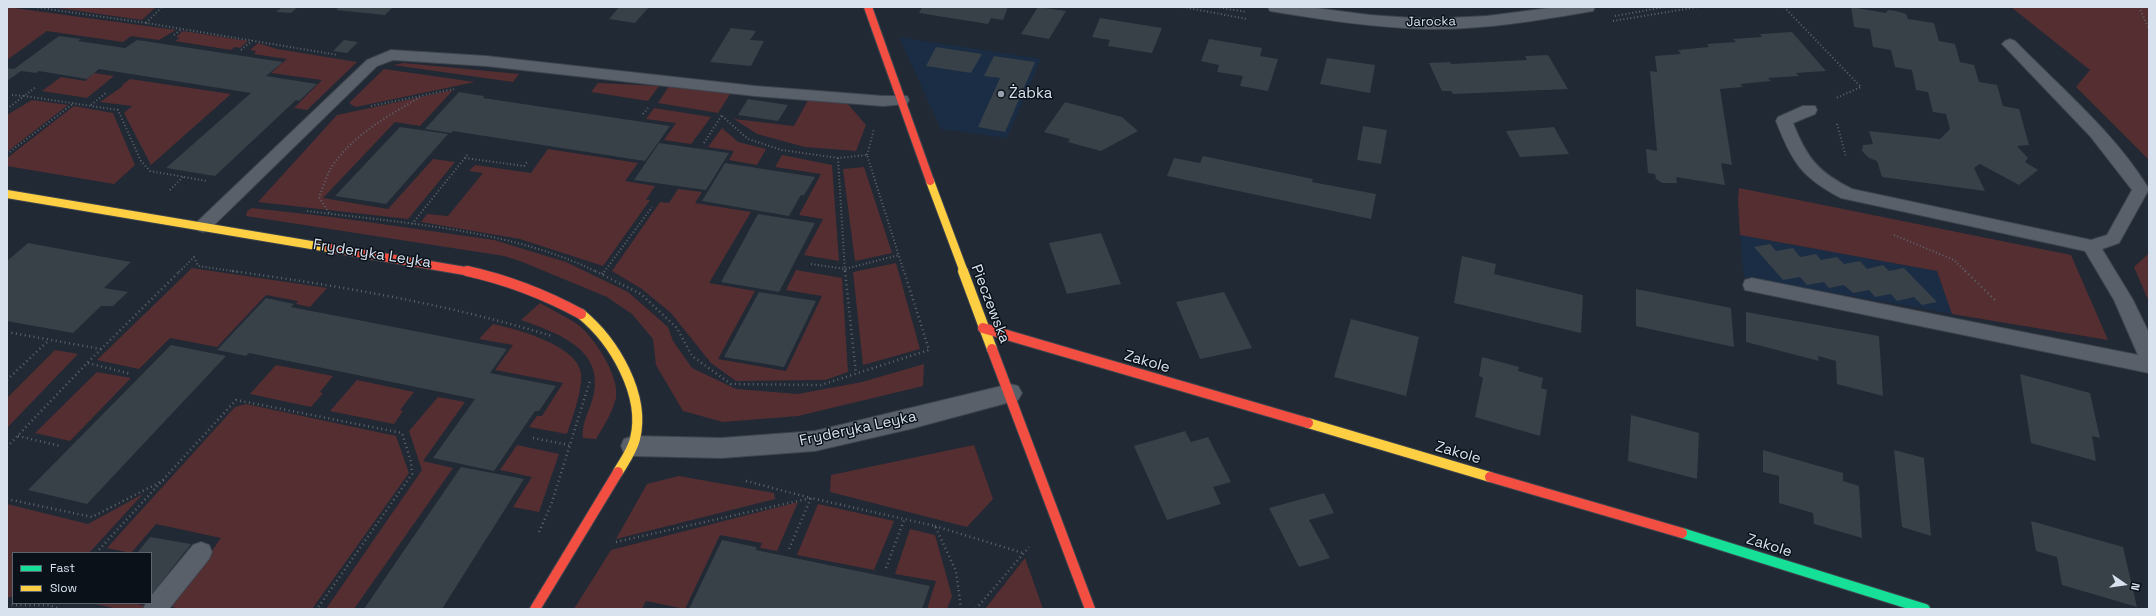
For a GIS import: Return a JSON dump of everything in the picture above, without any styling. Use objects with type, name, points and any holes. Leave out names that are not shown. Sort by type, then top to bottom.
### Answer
[{"type":"street","name":"Pieczewska","points":[[868,7],[983,328],[1010,393],[1090,609]]},
{"type":"street","name":"Jarocka","points":[[1276,7],[1352,19],[1427,24],[1508,18],[1587,7]]},
{"type":"street","name":"Fryderyka Leyka","points":[[7,194],[470,271],[518,284],[558,302],[584,316],[610,342],[629,381],[636,410],[637,430],[632,446],[535,609]]},
{"type":"street","name":"Zakole","points":[[983,328],[1635,519],[1924,609]]},
{"type":"street","name":"Fryderyka Leyka","points":[[632,446],[721,448],[815,440],[910,419],[1010,393]]},
{"type":"lane","points":[[1809,110],[1784,121],[1794,146],[1806,168],[1825,183],[1847,194],[2091,246],[2112,239],[2141,190],[2130,172],[2104,142],[2010,44]]},
{"type":"lane","points":[[203,226],[372,63],[391,55],[486,61],[755,91],[883,101],[901,100]]},
{"type":"lane","points":[[2091,246],[2118,286],[2139,328],[2149,359]]},
{"type":"lane","points":[[1752,285],[2149,365]]},
{"type":"lane","points":[[155,609],[201,552]]},
{"type":"path","points":[[34,7],[146,23],[343,56]]},
{"type":"path","points":[[146,23],[162,7]]},
{"type":"path","points":[[1784,7],[1861,87],[1835,98],[1835,104]]},
{"type":"path","points":[[2139,7],[2149,30]]},
{"type":"path","points":[[174,35],[182,29]]},
{"type":"path","points":[[241,50],[253,40]]},
{"type":"path","points":[[7,109],[36,87]]},
{"type":"path","points":[[367,106],[457,88]]},
{"type":"path","points":[[91,106],[107,92]]},
{"type":"path","points":[[12,95],[118,110],[141,161]]},
{"type":"path","points":[[330,213],[319,197],[332,168],[349,146],[366,132],[422,95]]},
{"type":"path","points":[[7,106],[16,102]]},
{"type":"path","points":[[7,154],[74,103]]},
{"type":"path","points":[[300,210],[412,224],[498,238],[573,260],[641,294],[677,328],[692,356],[731,384],[821,385],[929,350],[867,155],[838,158],[782,150],[748,140],[722,116],[714,114]]},
{"type":"path","points":[[704,143],[722,116]]},
{"type":"path","points":[[1837,122],[1849,172],[1860,196],[1882,230],[1954,260],[2000,306],[2030,341]]},
{"type":"path","points":[[412,224],[468,154]]},
{"type":"path","points":[[465,158],[524,166],[527,162]]},
{"type":"path","points":[[838,158],[844,269],[856,374]]},
{"type":"path","points":[[165,195],[184,177]]},
{"type":"path","points":[[602,274],[652,207]]},
{"type":"path","points":[[186,256],[194,257]]},
{"type":"path","points":[[811,264],[844,269],[899,256]]},
{"type":"path","points":[[194,257],[198,266],[416,300],[511,323],[557,339]]},
{"type":"path","points":[[7,447],[87,363],[194,257]]},
{"type":"path","points":[[7,332],[102,349]]},
{"type":"path","points":[[7,380],[49,340]]},
{"type":"path","points":[[87,363],[130,374]]},
{"type":"path","points":[[536,537],[551,505],[590,387],[590,374]]},
{"type":"path","points":[[97,552],[236,400],[402,433],[411,462],[412,474],[317,609]]},
{"type":"path","points":[[18,436],[60,446]]},
{"type":"path","points":[[533,438],[570,445]]},
{"type":"path","points":[[7,500],[92,517],[165,479]]},
{"type":"path","points":[[739,480],[904,520],[936,526],[1023,552],[976,609]]},
{"type":"path","points":[[608,544],[811,498]]},
{"type":"path","points":[[789,549],[811,498]]},
{"type":"path","points":[[886,568],[904,520]]},
{"type":"path","points":[[936,526],[956,571],[961,609]]},
{"type":"path","points":[[7,605],[49,604],[60,609]]},
{"type":"shaded area","points":[[7,7],[176,30],[159,40],[131,36],[123,42],[47,31],[7,60]]},
{"type":"shaded area","points":[[50,7],[156,7],[142,20]]},
{"type":"shaded area","points":[[2011,7],[2149,7],[2149,160],[2076,87],[2090,70]]},
{"type":"shaded area","points":[[183,31],[248,41],[240,48],[235,47],[231,50],[175,41],[180,38],[176,37]]},
{"type":"shaded area","points":[[899,37],[1041,59],[1007,138],[941,129]]},
{"type":"shaded area","points":[[258,43],[277,49],[357,62],[307,110],[294,108],[322,80],[271,73],[287,59],[254,54],[256,51],[250,50]]},
{"type":"shaded area","points":[[404,63],[519,74],[513,82],[393,65]]},
{"type":"shaded area","points":[[384,69],[475,82],[356,107],[350,104],[350,102]]},
{"type":"shaded area","points":[[94,73],[114,76],[87,98],[42,91],[61,77],[85,81]]},
{"type":"shaded area","points":[[130,79],[231,94],[151,165],[124,113],[132,106],[100,102],[123,86],[122,85]]},
{"type":"shaded area","points":[[598,83],[659,86],[648,101],[591,92]]},
{"type":"shaded area","points":[[669,86],[732,91],[718,113],[658,103]]},
{"type":"shaded area","points":[[453,90],[420,126],[395,122],[323,198],[388,209],[433,159],[455,162],[408,219],[258,202],[337,115]]},
{"type":"shaded area","points":[[32,100],[68,105],[7,152],[7,115]]},
{"type":"shaded area","points":[[808,100],[847,103],[866,125],[856,151],[805,147],[757,134],[734,119],[794,126]]},
{"type":"shaded area","points":[[74,106],[113,113],[135,165],[114,184],[7,166],[7,158]]},
{"type":"shaded area","points":[[654,108],[711,117],[691,144],[664,140],[676,123],[646,119]]},
{"type":"shaded area","points":[[722,128],[738,142],[766,149],[757,165],[729,160],[734,151],[708,147]]},
{"type":"shaded area","points":[[548,149],[638,163],[625,181],[655,186],[646,200],[650,200],[603,266],[520,239],[421,222],[427,214],[448,216],[483,173],[469,171],[475,165],[531,173]]},
{"type":"shaded area","points":[[782,155],[832,165],[839,261],[804,255],[823,219],[799,215],[821,174],[775,167]]},
{"type":"shaded area","points":[[864,167],[892,253],[855,261],[843,169]]},
{"type":"shaded area","points":[[1739,188],[2071,255],[2108,340],[1952,314],[1937,271],[1740,235],[1738,200]]},
{"type":"shaded area","points":[[678,189],[702,192],[695,203],[751,212],[709,283],[755,291],[718,359],[786,371],[822,296],[786,290],[796,270],[842,278],[848,372],[825,380],[736,381],[711,363],[671,313],[642,289],[612,271],[660,202],[669,203]]},
{"type":"shaded area","points":[[252,208],[332,217],[494,240],[566,262],[628,292],[668,327],[673,341],[692,368],[736,389],[798,394],[862,382],[924,364],[923,386],[798,416],[723,422],[683,411],[656,365],[653,339],[632,314],[607,297],[520,261],[504,256],[246,216],[247,211]]},
{"type":"shaded area","points":[[1740,235],[1937,271],[1952,314],[1744,277]]},
{"type":"shaded area","points":[[2149,253],[2149,302],[2134,267]]},
{"type":"shaded area","points":[[896,263],[920,349],[863,365],[853,272]]},
{"type":"shaded area","points":[[192,268],[327,288],[310,307],[296,304],[298,301],[266,295],[217,347],[170,338],[139,369],[97,360]]},
{"type":"shaded area","points":[[540,303],[577,324],[584,330],[598,347],[610,369],[614,379],[616,398],[610,414],[596,439],[583,438],[583,426],[594,393],[595,377],[591,364],[584,353],[574,344],[548,330],[521,320]]},
{"type":"shaded area","points":[[493,324],[530,334],[544,340],[569,354],[577,363],[581,373],[581,380],[577,404],[567,434],[529,427],[537,416],[542,416],[563,383],[495,370],[513,345],[479,339]]},
{"type":"shaded area","points":[[55,350],[78,354],[7,428],[7,398]]},
{"type":"shaded area","points":[[276,365],[333,376],[320,392],[323,393],[311,407],[250,394]]},
{"type":"shaded area","points":[[97,372],[131,378],[70,441],[35,433]]},
{"type":"shaded area","points":[[357,380],[414,392],[400,410],[403,411],[394,424],[330,411]]},
{"type":"shaded area","points":[[438,397],[465,402],[423,461],[453,468],[354,609],[326,609],[422,470],[409,431]]},
{"type":"shaded area","points":[[246,404],[396,436],[409,473],[312,609],[181,609],[172,607],[221,538],[156,524],[132,552],[107,548],[235,407]]},
{"type":"shaded area","points":[[517,445],[559,454],[539,512],[513,507],[532,477],[500,470]]},
{"type":"shaded area","points":[[974,445],[993,499],[967,527],[830,492],[831,475]]},
{"type":"shaded area","points":[[679,476],[774,493],[775,499],[616,539],[647,484]]},
{"type":"shaded area","points":[[143,494],[90,552],[12,552],[12,596],[7,598],[7,504],[88,524]]},
{"type":"shaded area","points":[[798,502],[777,551],[760,548],[762,543],[720,535],[685,609],[646,601],[642,609],[574,609],[611,550]]},
{"type":"shaded area","points":[[818,504],[894,521],[874,570],[797,555]]},
{"type":"shaded area","points":[[910,529],[935,535],[952,596],[947,609],[927,609],[936,581],[895,574]]},
{"type":"shaded area","points":[[1025,558],[1043,609],[985,609]]},
{"type":"shaded area","points":[[96,604],[137,604],[146,606],[144,609],[118,609]]},
{"type":"building","points":[[282,7],[298,7],[291,13],[276,12]]},
{"type":"building","points":[[339,7],[393,7],[385,15],[336,10]]},
{"type":"building","points":[[619,7],[649,7],[635,23],[609,19]]},
{"type":"building","points":[[922,7],[1008,7],[1003,20],[991,18],[988,24],[919,13]]},
{"type":"building","points":[[1038,7],[1066,11],[1049,39],[1021,34]]},
{"type":"building","points":[[1851,7],[1886,13],[1888,10],[1896,11],[1906,14],[1908,19],[1934,23],[1939,41],[1955,44],[1960,62],[1974,65],[1979,82],[1997,85],[2003,106],[2019,109],[2029,145],[2017,146],[2028,158],[2025,162],[2038,170],[2019,185],[1980,164],[1974,168],[1985,191],[1882,177],[1877,161],[1869,158],[1862,151],[1863,145],[1873,144],[1869,131],[1940,139],[1950,129],[1946,114],[1933,112],[1928,92],[1916,90],[1912,70],[1895,67],[1891,50],[1873,47],[1870,29],[1854,27]]},
{"type":"building","points":[[1100,18],[1162,28],[1152,53],[1108,46],[1110,40],[1092,37]]},
{"type":"building","points":[[731,28],[756,31],[750,40],[764,41],[751,66],[710,62]]},
{"type":"building","points":[[1792,32],[1826,71],[1796,73],[1799,76],[1768,78],[1771,81],[1740,84],[1743,87],[1720,89],[1732,165],[1721,163],[1725,185],[1676,177],[1677,183],[1662,183],[1656,179],[1655,174],[1648,173],[1646,149],[1657,151],[1650,71],[1657,72],[1655,56],[1681,54],[1678,50],[1709,47],[1707,44],[1736,42],[1733,39],[1762,37],[1760,34]]},
{"type":"building","points":[[59,36],[81,39],[78,41],[125,48],[137,40],[283,62],[266,76],[317,84],[299,101],[296,100],[215,176],[166,168],[251,93],[99,69],[87,79],[39,71],[36,73],[21,71],[7,81],[7,68],[14,69]]},
{"type":"building","points":[[1209,39],[1262,48],[1260,56],[1278,59],[1268,91],[1240,86],[1243,76],[1217,72],[1219,65],[1201,61]]},
{"type":"building","points":[[344,40],[358,42],[347,53],[333,51]]},
{"type":"building","points":[[936,47],[982,54],[971,73],[926,66]]},
{"type":"building","points":[[1548,55],[1568,89],[1453,94],[1451,91],[1442,91],[1429,63],[1450,62],[1451,64],[1527,60],[1525,56]]},
{"type":"building","points":[[994,56],[1035,62],[1005,132],[978,127],[1000,78],[984,76]]},
{"type":"building","points":[[1327,58],[1375,65],[1370,93],[1320,84]]},
{"type":"building","points":[[459,92],[484,96],[483,98],[670,126],[645,161],[453,131],[451,133],[425,129]]},
{"type":"building","points":[[748,99],[788,105],[778,121],[738,115]]},
{"type":"building","points":[[1065,102],[1122,117],[1138,131],[1101,151],[1068,142],[1070,139],[1044,132]]},
{"type":"building","points":[[1363,126],[1387,130],[1381,164],[1357,160]]},
{"type":"building","points":[[400,127],[448,134],[386,204],[335,196]]},
{"type":"building","points":[[1554,127],[1569,154],[1520,157],[1506,131]]},
{"type":"building","points":[[659,143],[729,153],[706,190],[634,180]]},
{"type":"building","points":[[1203,156],[1313,179],[1312,182],[1376,194],[1371,219],[1167,176],[1174,158],[1200,163]]},
{"type":"building","points":[[725,163],[815,177],[804,195],[801,195],[789,216],[702,201]]},
{"type":"building","points":[[758,214],[815,223],[779,292],[721,282]]},
{"type":"building","points":[[1101,233],[1121,284],[1067,294],[1049,243]]},
{"type":"building","points":[[28,243],[131,262],[104,288],[128,292],[113,306],[101,306],[73,333],[7,321],[7,261]]},
{"type":"building","points":[[1770,244],[1776,251],[1793,248],[1800,257],[1816,254],[1821,260],[1837,257],[1844,264],[1860,261],[1867,269],[1883,265],[1889,271],[1904,268],[1937,302],[1922,305],[1914,297],[1897,301],[1891,294],[1875,297],[1869,290],[1853,293],[1844,285],[1829,288],[1824,282],[1807,285],[1800,277],[1783,280],[1754,247]]},
{"type":"building","points":[[1462,256],[1496,264],[1494,274],[1583,295],[1581,333],[1454,303]]},
{"type":"building","points":[[1636,289],[1731,308],[1734,347],[1636,326]]},
{"type":"building","points":[[759,292],[816,301],[784,367],[724,357]]},
{"type":"building","points":[[1224,292],[1252,348],[1200,359],[1176,302]]},
{"type":"building","points":[[266,298],[294,304],[291,307],[507,349],[490,373],[556,386],[539,411],[535,411],[494,471],[433,458],[475,399],[249,353],[246,356],[217,350]]},
{"type":"building","points":[[1746,312],[1879,336],[1883,396],[1837,384],[1836,361],[1818,356],[1819,361],[1746,342]]},
{"type":"building","points":[[1351,319],[1419,337],[1406,396],[1334,377]]},
{"type":"building","points":[[171,345],[226,356],[87,504],[28,490]]},
{"type":"building","points":[[1482,357],[1519,367],[1518,371],[1543,378],[1541,388],[1547,390],[1540,436],[1475,417],[1483,378],[1479,376]]},
{"type":"building","points":[[2020,374],[2090,393],[2100,438],[2092,436],[2096,461],[2031,443]]},
{"type":"building","points":[[1631,415],[1699,433],[1697,479],[1628,461]]},
{"type":"building","points":[[1185,431],[1191,442],[1208,437],[1231,482],[1213,487],[1221,504],[1167,520],[1134,446]]},
{"type":"building","points":[[1763,450],[1843,473],[1843,481],[1859,486],[1862,538],[1814,524],[1813,513],[1779,503],[1779,476],[1763,472]]},
{"type":"building","points":[[1894,450],[1924,458],[1931,536],[1902,527]]},
{"type":"building","points":[[461,467],[524,479],[442,609],[364,609]]},
{"type":"building","points":[[1324,493],[1334,513],[1309,520],[1330,558],[1299,567],[1269,508]]},
{"type":"building","points":[[2031,521],[2123,547],[2137,607],[2062,585],[2057,557],[2036,551]]},
{"type":"building","points":[[150,537],[191,544],[152,594],[152,552],[138,552]]},
{"type":"building","points":[[722,540],[756,547],[756,550],[930,586],[922,609],[689,609]]},
{"type":"traffic: fast","points":[[1682,533],[1925,609]]},
{"type":"traffic: slow","points":[[930,181],[992,349]]},
{"type":"traffic: slow","points":[[7,194],[329,248]]},
{"type":"traffic: slow","points":[[581,314],[604,336],[614,351],[623,367],[635,402],[637,419],[635,439],[629,454],[618,472]]},
{"type":"traffic: slow","points":[[1308,423],[1490,477]]},
{"type":"traffic: jam","points":[[868,7],[930,181]]},
{"type":"traffic: jam","points":[[329,248],[427,263],[491,277],[522,286],[581,314]]},
{"type":"traffic: jam","points":[[983,328],[1308,423]]},
{"type":"traffic: jam","points":[[992,349],[1010,393],[1090,609]]},
{"type":"traffic: jam","points":[[535,609],[618,472]]},
{"type":"traffic: jam","points":[[1490,477],[1682,533]]},
{"type":"place","name":"Żabka","points":[[1001,94]]}]
